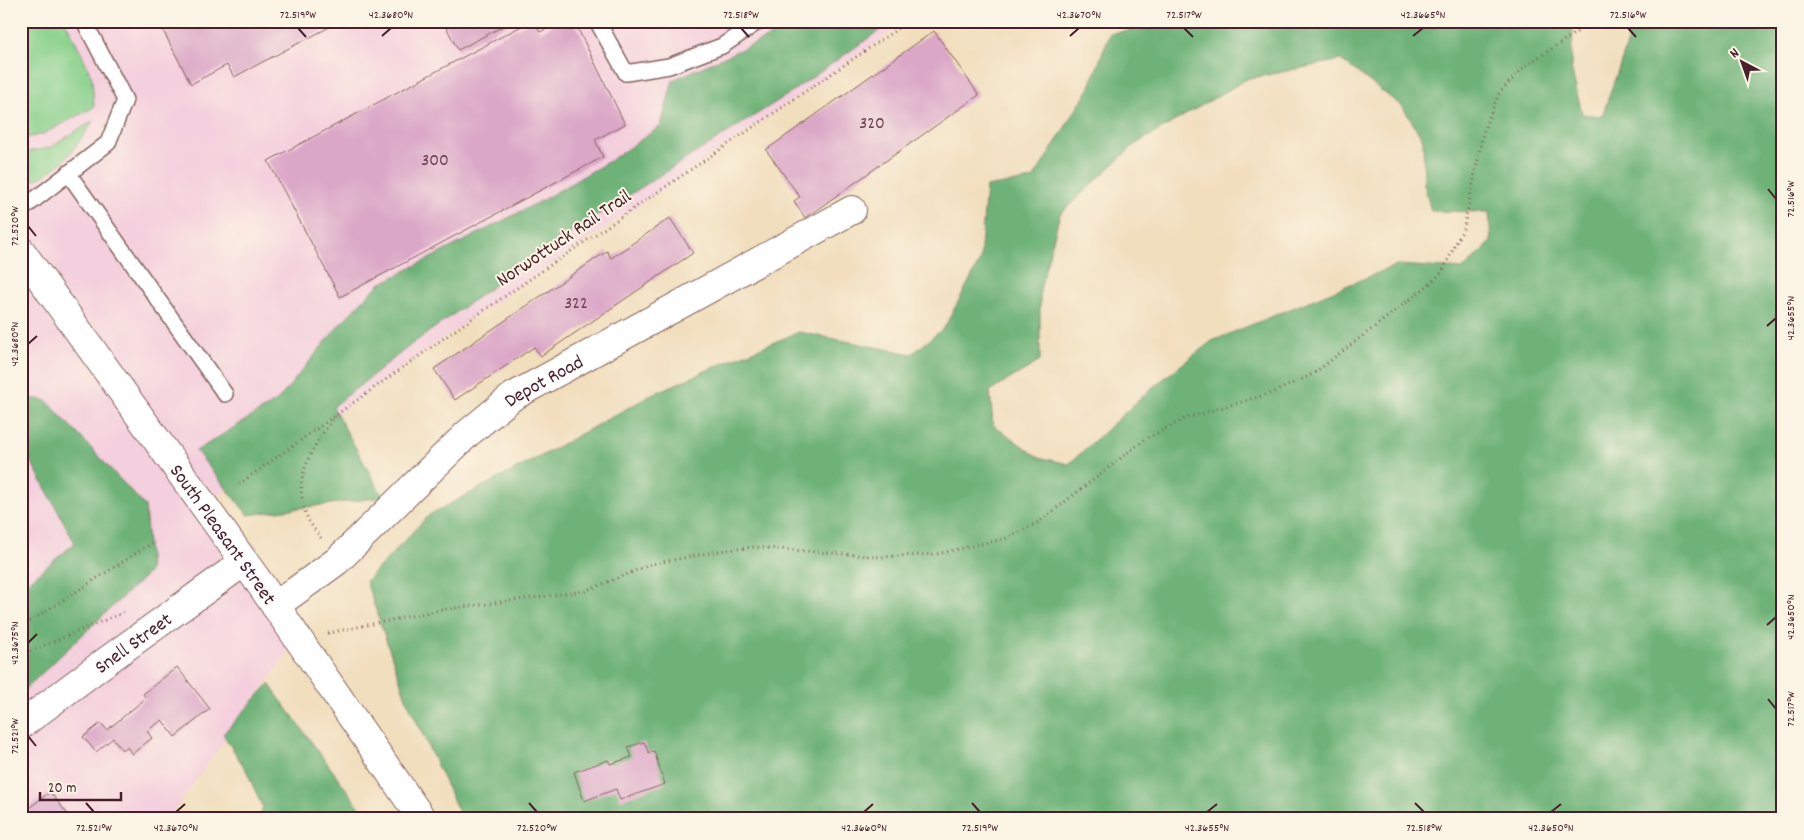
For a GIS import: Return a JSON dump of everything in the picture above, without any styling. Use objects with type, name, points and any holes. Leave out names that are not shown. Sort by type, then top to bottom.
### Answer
[{"type":"street","name":"Depot Road","points":[[276,606],[337,561],[467,434],[512,398],[852,210]]},
{"type":"street","name":"South Pleasant Street","points":[[21,251],[276,606],[422,819]]},
{"type":"street","name":"Snell Street","points":[[21,725],[244,562]]},
{"type":"lane","points":[[21,210],[108,143],[124,100],[84,21]]},
{"type":"lane","points":[[597,21],[626,74],[669,66],[722,46],[759,21]]},
{"type":"lane","points":[[68,173],[225,394]]},
{"type":"path","name":"Norwottuck Rail Trail","points":[[239,484],[582,242],[909,21]]},
{"type":"path","points":[[298,639],[440,610],[585,591],[652,564],[719,551],[754,547],[881,557],[936,554],[1007,538],[1039,522],[1144,440],[1186,418],[1272,393],[1313,374],[1425,288],[1442,272],[1464,227],[1484,129],[1499,92],[1524,67],[1577,32],[1589,21]]},
{"type":"path","points":[[337,414],[313,447],[303,470],[301,497],[308,520],[337,561]]},
{"type":"path","points":[[21,627],[152,543]]},
{"type":"path","points":[[21,655],[128,610]]},
{"type":"shaded area","points":[[21,21],[909,21],[464,324],[239,484],[202,503],[298,639],[168,819],[21,819]]},
{"type":"green space","points":[[21,21],[65,21],[92,78],[94,107],[43,134],[21,139]]},
{"type":"green space","points":[[788,21],[893,21],[787,95],[549,246],[412,344],[333,407],[383,497],[248,515],[196,451],[278,400],[341,323],[378,285],[543,200],[611,160],[661,126],[673,80],[773,35]]},
{"type":"green space","points":[[1156,21],[1573,21],[1571,67],[1582,114],[1602,116],[1627,45],[1630,21],[1783,21],[1783,819],[462,819],[407,701],[366,581],[429,515],[651,395],[726,362],[799,332],[912,354],[944,328],[980,261],[986,187],[1033,179],[1089,89],[1110,33],[1154,28]],"holes":[[[1341,60],[1403,107],[1423,140],[1424,184],[1431,211],[1489,212],[1491,242],[1463,269],[1397,265],[1212,341],[1153,387],[1069,464],[1038,457],[993,425],[990,391],[1040,361],[1040,289],[1060,214],[1134,145],[1247,79]]]},
{"type":"green space","points":[[93,121],[76,146],[62,162],[37,179],[21,181],[21,153],[49,148]]},
{"type":"green space","points":[[21,396],[47,401],[145,506],[150,571],[21,693],[21,588],[75,543],[25,450],[21,448]]},
{"type":"green space","points":[[269,684],[368,819],[258,819],[263,808],[246,770],[223,734]]},
{"type":"building","points":[[158,21],[341,21],[234,77],[227,65],[191,84]]},
{"type":"building","points":[[443,21],[513,21],[458,50]]},
{"type":"building","points":[[534,21],[540,32],[561,21],[574,21],[625,124],[595,140],[603,157],[340,297],[268,161]]},
{"type":"building","points":[[934,31],[979,95],[805,218],[794,201],[800,197],[766,150]]},
{"type":"building","points":[[670,218],[693,253],[541,356],[534,347],[455,400],[434,369],[607,251],[611,258]]},
{"type":"building","points":[[177,667],[210,709],[175,737],[162,720],[147,731],[152,738],[132,754],[127,747],[122,750],[113,738],[96,752],[83,737],[101,723],[107,730],[146,698],[143,694]]},
{"type":"building","points":[[644,742],[649,753],[654,751],[665,784],[620,800],[616,789],[584,801],[574,772],[608,760],[610,764],[632,757],[628,747]]},
{"type":"building","points":[[50,792],[69,816],[65,819],[21,819],[21,814]]}]
